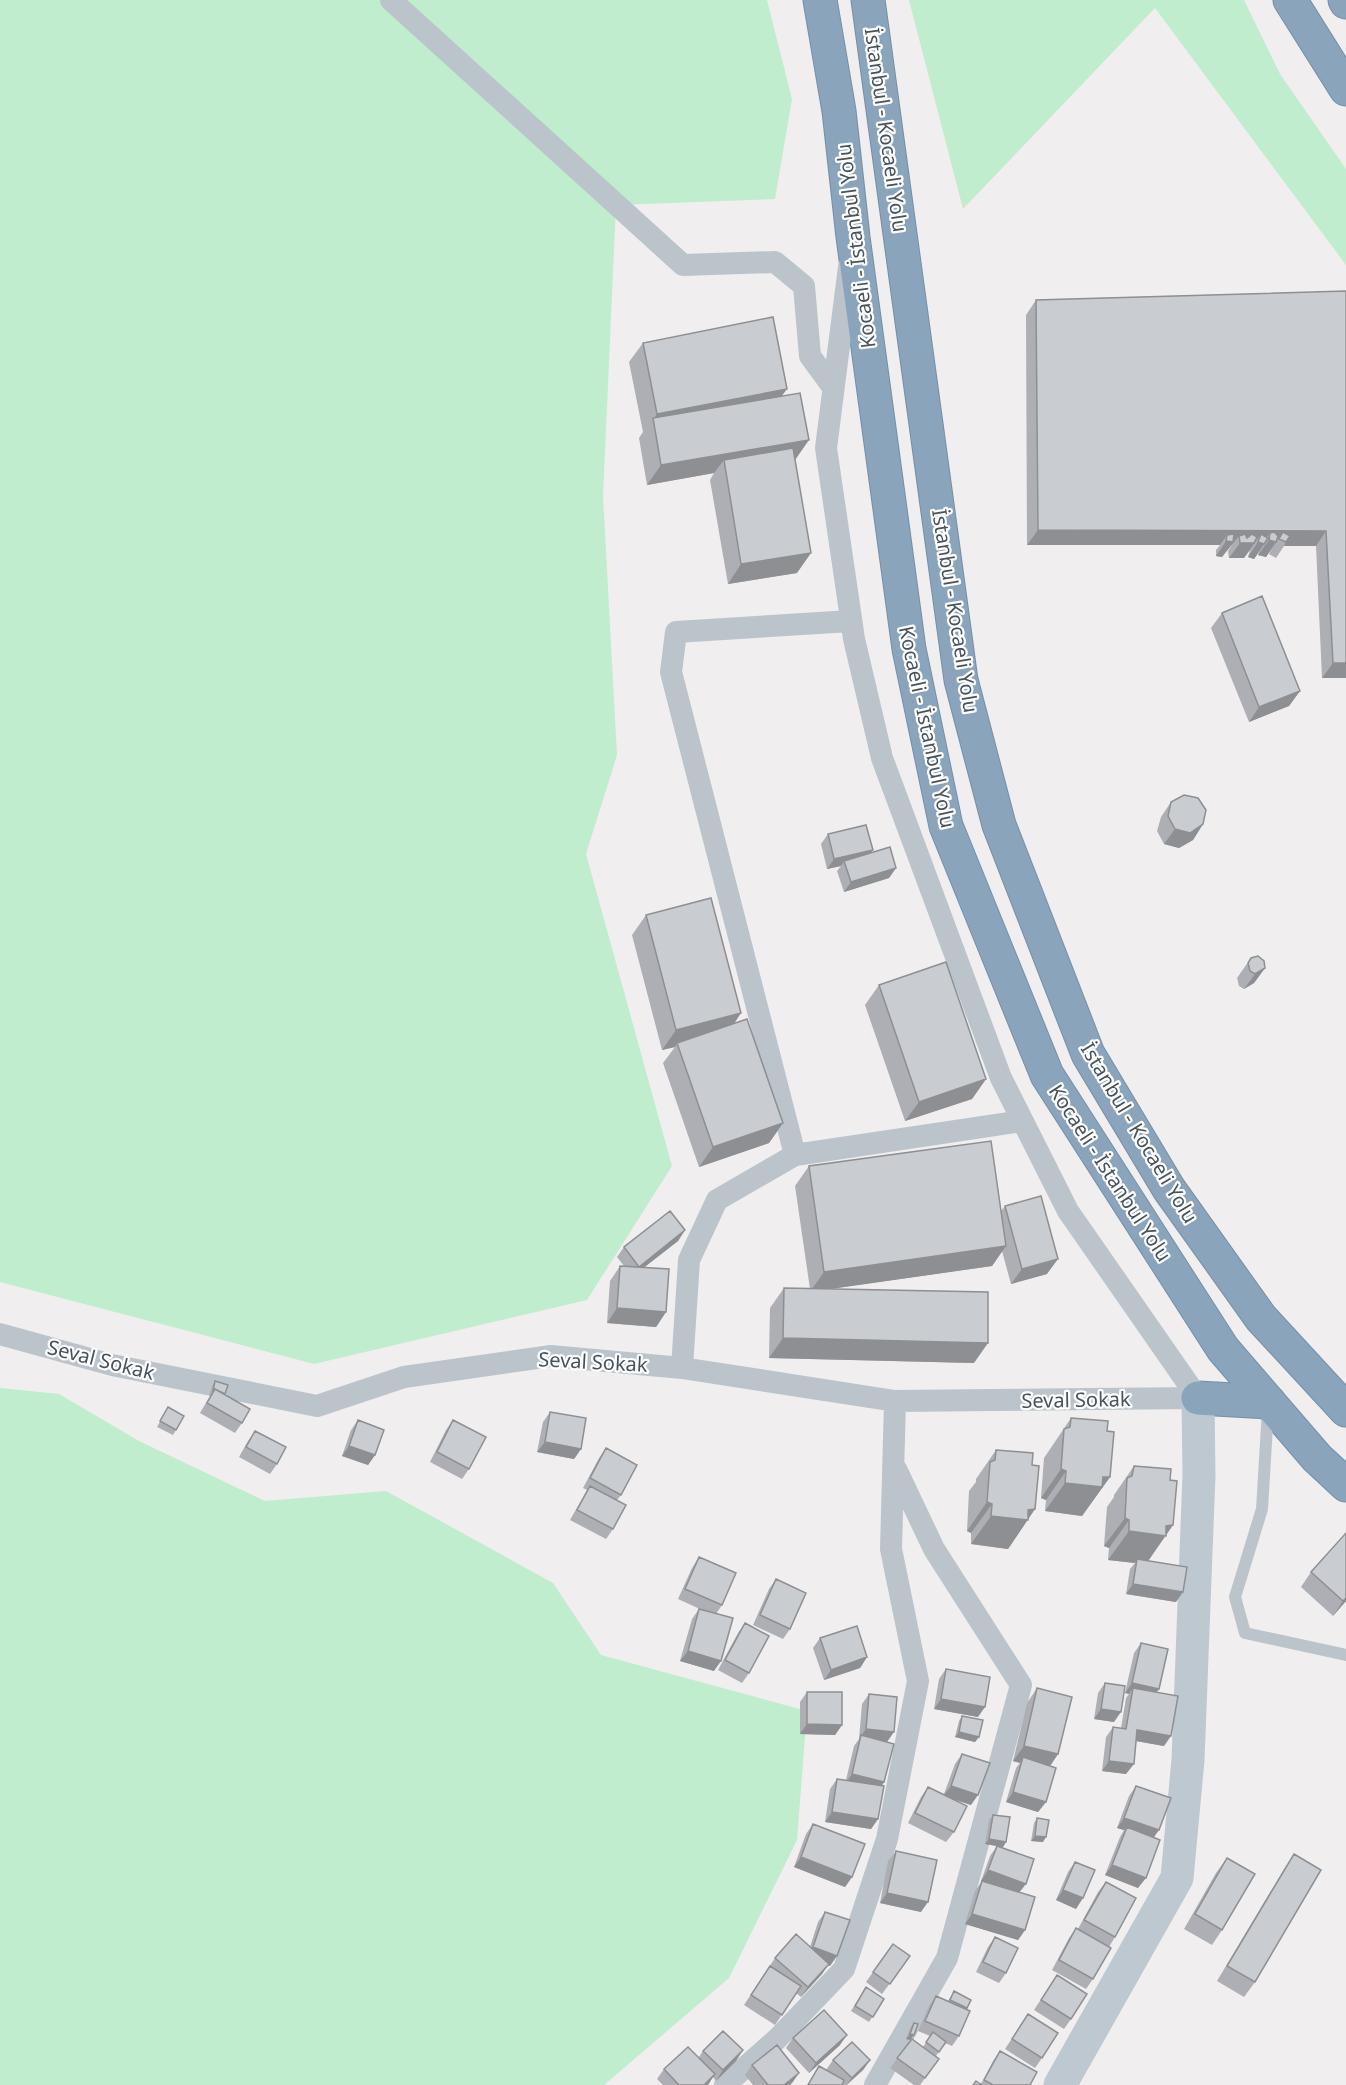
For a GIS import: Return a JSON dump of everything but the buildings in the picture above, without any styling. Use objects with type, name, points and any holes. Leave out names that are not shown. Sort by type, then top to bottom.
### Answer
[{"type":"highway","name":"Kocaeli - İstanbul Yolu","points":[[820,0],[839,111],[853,237],[909,649],[945,826],[1047,1075],[1223,1349],[1317,1458],[1346,1485]]},
{"type":"highway","name":"İstanbul - Kocaeli Yolu","points":[[868,0],[961,680],[999,825],[1088,1054],[1169,1189],[1262,1318],[1346,1410]]},
{"type":"highway","points":[[1290,0],[1346,89]]},
{"type":"highway","points":[[1198,1398],[1269,1402]]},
{"type":"street","points":[[390,0],[683,265],[775,261],[804,286],[810,356],[832,387]]},
{"type":"street","points":[[853,237],[826,448],[851,621],[882,758],[1001,1078],[1022,1121],[1068,1211],[1198,1398],[1199,1475],[1188,1760],[1177,1878],[1060,2085]]},
{"type":"street","points":[[795,1155],[671,672],[676,632],[851,621]]},
{"type":"street","points":[[682,1368],[689,1260],[717,1200],[795,1155],[1022,1121]]},
{"type":"street","name":"Seval Sokak","points":[[0,1334],[112,1365],[317,1406],[404,1377],[550,1356],[682,1368],[896,1401],[1198,1398]]},
{"type":"street","points":[[725,2085],[777,2039],[844,1969],[887,1839],[918,1681],[891,1549],[896,1401]]},
{"type":"street","points":[[875,2085],[947,1958],[1021,1685],[934,1549],[894,1464]]},
{"type":"lane","points":[[1269,1402],[1262,1509],[1235,1597],[1245,1633],[1346,1655]]},
{"type":"green space","points":[[0,0],[767,0],[792,99],[775,199],[616,205],[603,496],[617,755],[586,854],[672,1166],[587,1300],[314,1364],[0,1282]]},
{"type":"green space","points":[[909,0],[1244,0],[1280,74],[1346,169],[1346,265],[1155,8],[963,209]]},
{"type":"green space","points":[[0,1388],[59,1394],[139,1441],[265,1501],[386,1491],[553,1583],[601,1655],[807,1711],[797,1840],[729,1978],[604,2085],[0,2085]]}]
